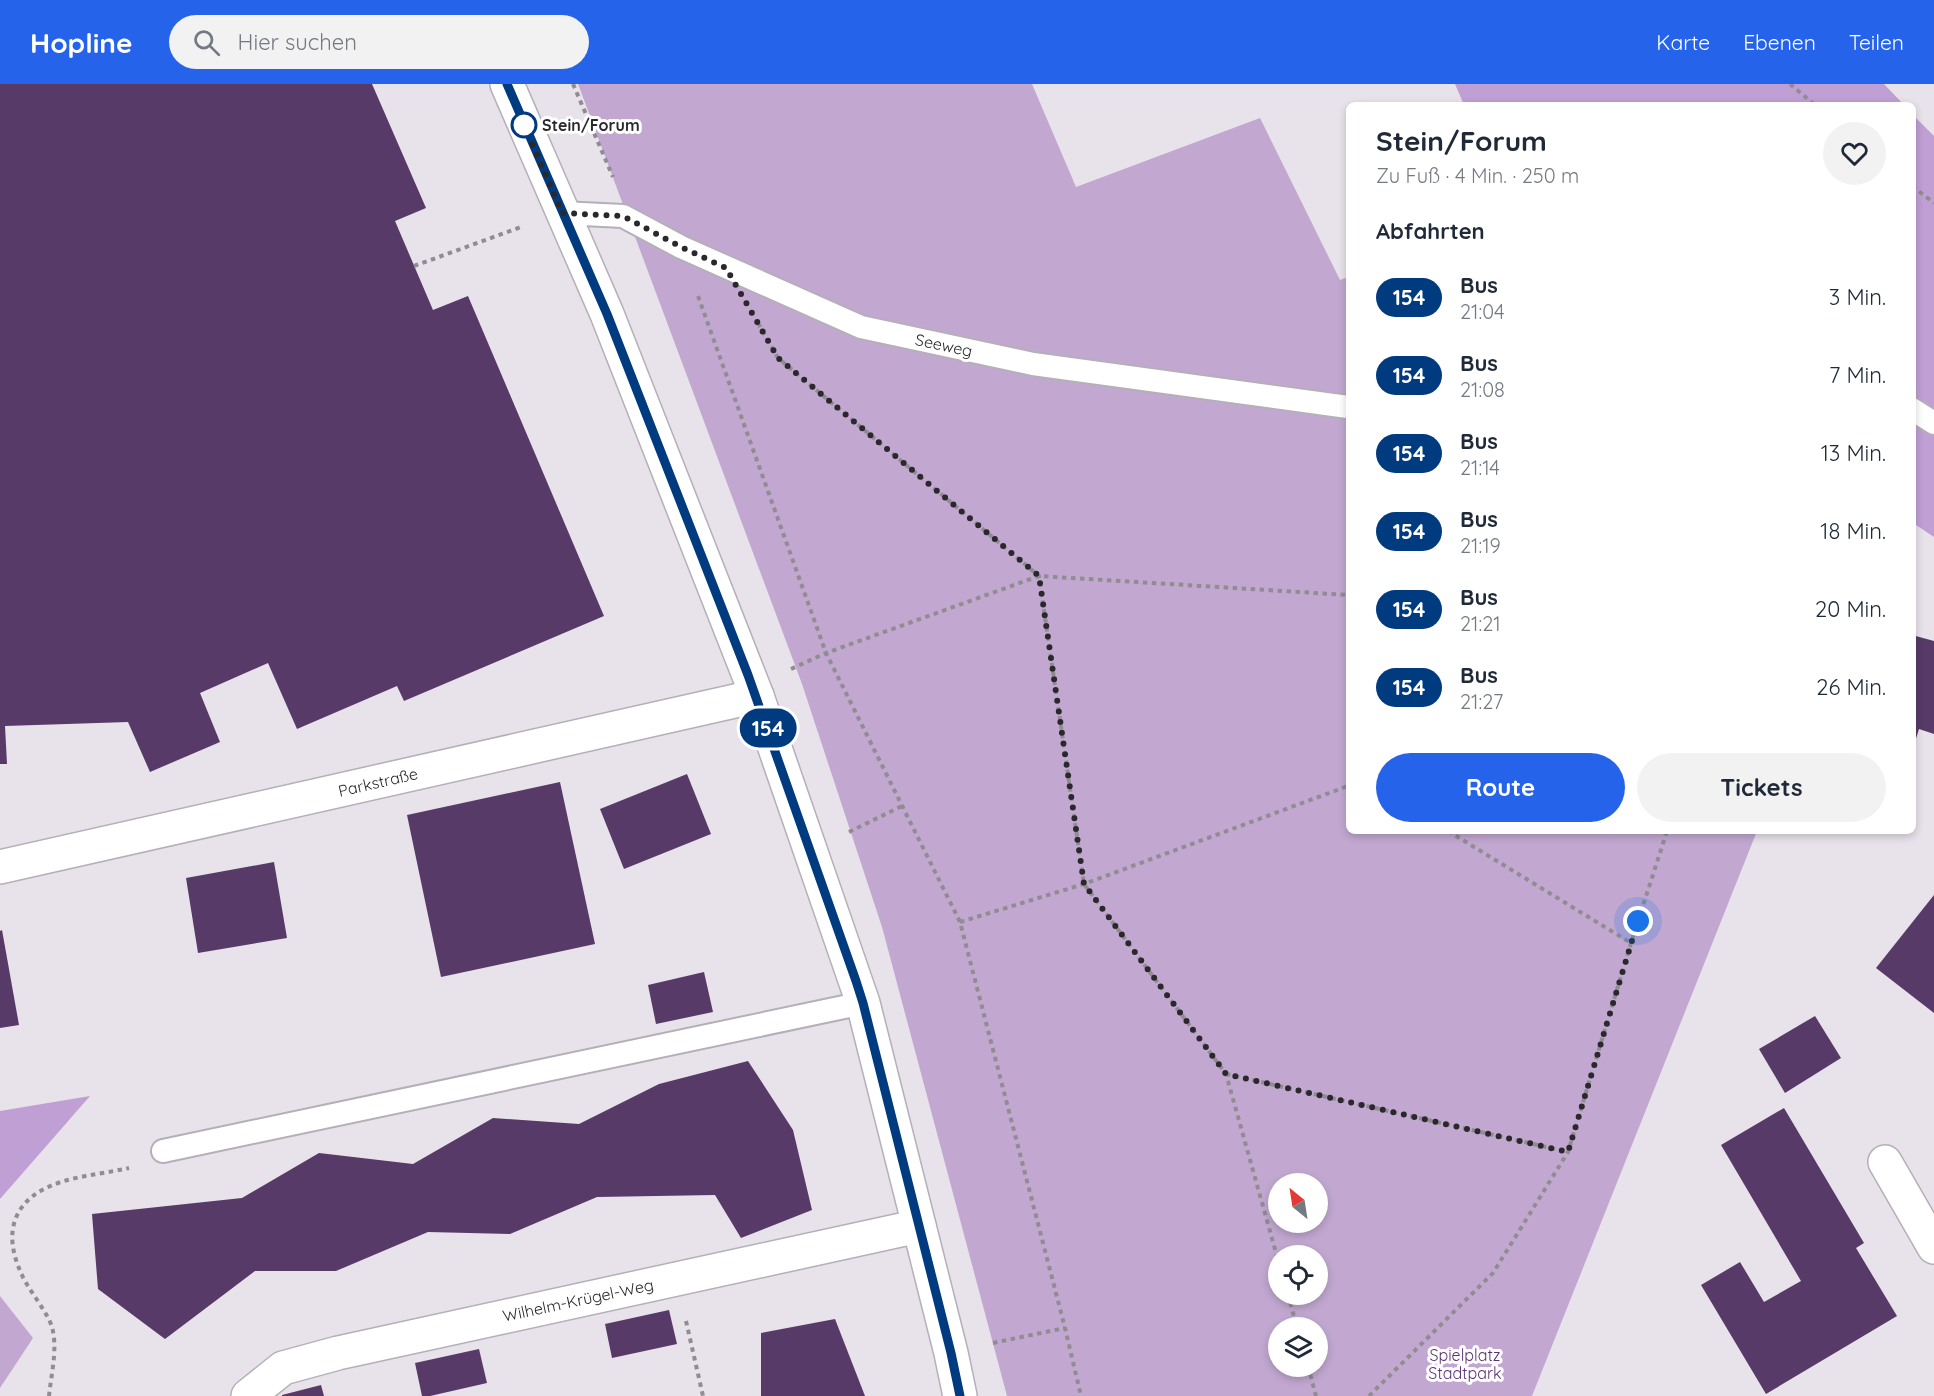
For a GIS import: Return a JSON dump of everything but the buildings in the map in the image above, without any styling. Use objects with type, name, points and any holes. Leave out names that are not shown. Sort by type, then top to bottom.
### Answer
[{"type":"street","points":[[507,84],[607,314],[757,696],[863,1003],[960,1396]]},
{"type":"street","name":"Parkstraße","points":[[0,867],[757,696]]},
{"type":"street","points":[[1885,1162],[1934,1247]]},
{"type":"street","name":"Wilhelm-Krügel-Weg","points":[[248,1396],[283,1368],[338,1353],[919,1226]]},
{"type":"lane","name":"Seeweg","points":[[562,213],[623,216],[726,268],[861,327],[1033,364],[1346,407]]},
{"type":"lane","points":[[1916,412],[1934,423]]},
{"type":"lane","points":[[164,1151],[863,1003]]},
{"type":"path","points":[[573,84],[632,222]]},
{"type":"path","points":[[1790,84],[1811,102]]},
{"type":"path","points":[[1916,189],[1934,204]]},
{"type":"path","points":[[414,266],[562,213]]},
{"type":"path","points":[[681,247],[826,652],[960,922],[1081,1396]]},
{"type":"path","points":[[726,268],[778,358],[1039,576],[1084,884],[1226,1074],[1274,1245]]},
{"type":"path","points":[[757,696],[786,671],[826,652],[1039,576],[1346,595]]},
{"type":"path","points":[[960,922],[1084,884],[1346,787]]},
{"type":"path","points":[[842,835],[902,806]]},
{"type":"path","points":[[1453,834],[1631,943]]},
{"type":"path","points":[[1369,1396],[1493,1273],[1568,1152],[1666,834]]},
{"type":"path","points":[[1226,1074],[1568,1152]]},
{"type":"path","points":[[48,1396],[54,1357],[52,1327],[22,1275],[10,1243],[15,1217],[33,1195],[61,1182],[150,1164],[164,1151]]},
{"type":"path","points":[[676,1279],[703,1396]]},
{"type":"path","points":[[951,1353],[1065,1328]]},
{"type":"path","points":[[1311,1377],[1316,1396]]},
{"type":"green space","name":"Spielplatz Stadtpark","points":[[578,84],[1032,84],[1076,187],[1260,118],[1340,280],[1346,278],[1346,834],[1756,834],[1532,1396],[1007,1396],[882,927],[802,684]]},
{"type":"green space","points":[[0,1296],[33,1338],[0,1388]]},
{"type":"shaded area","points":[[1455,84],[1884,84],[1901,102],[1463,102]]},
{"type":"shaded area","points":[[1916,118],[1934,136],[1934,537],[1916,525]]},
{"type":"shaded area","points":[[90,1096],[0,1199],[0,1111]]},
{"type":"bus line","name":"154","points":[[507,84],[607,314],[757,696],[856,981],[960,1396]]},
{"type":"place","name":"Stein/Forum","points":[[524,125]]},
{"type":"route","points":[[524,125],[562,213],[623,216],[726,268],[778,358],[1039,576],[1084,884],[1226,1074],[1568,1152],[1638,921]]}]
